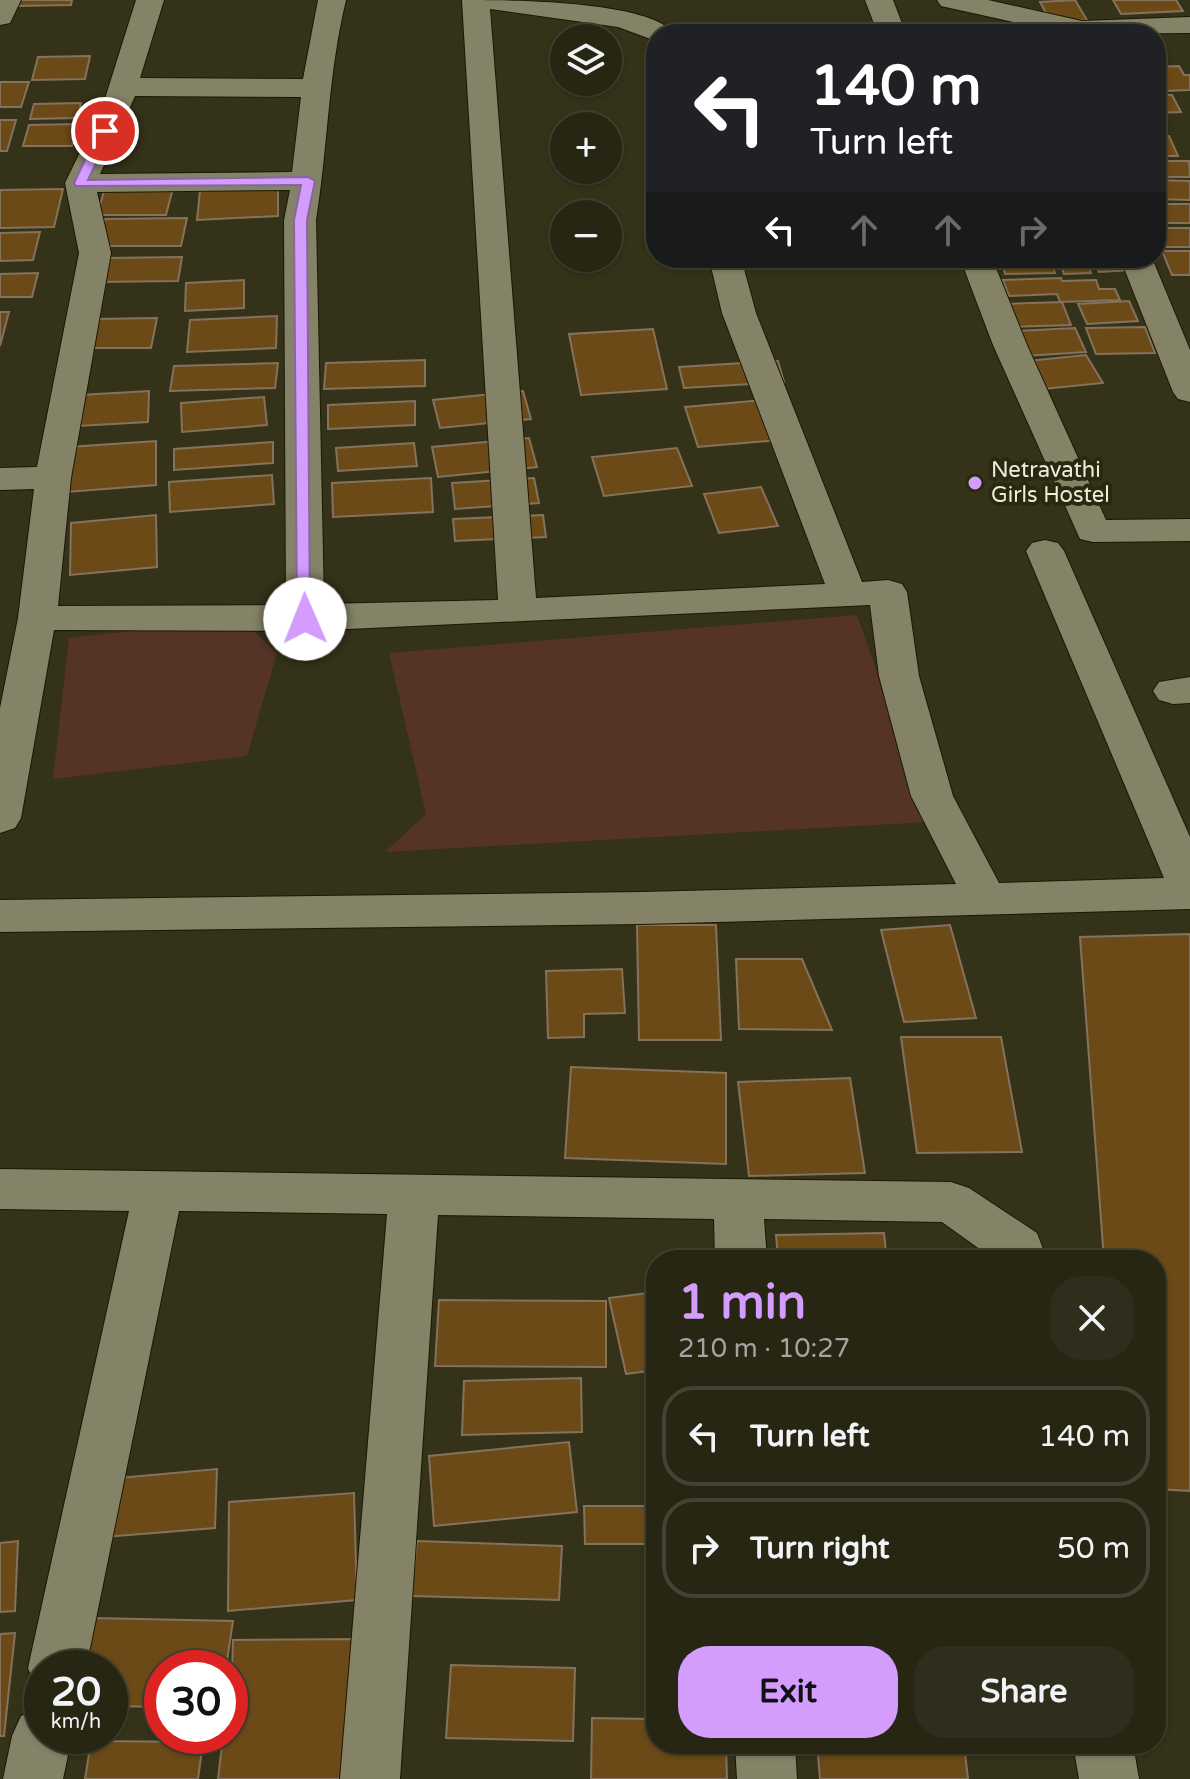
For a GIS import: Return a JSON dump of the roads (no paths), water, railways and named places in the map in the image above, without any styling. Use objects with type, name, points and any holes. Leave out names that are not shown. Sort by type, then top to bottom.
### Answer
[{"type":"street","points":[[0,17],[7,0]]},
{"type":"street","points":[[0,818],[37,618],[53,478],[95,253],[80,183],[118,105],[150,0]]},
{"type":"street","points":[[305,619],[300,220],[308,181],[322,33],[332,0]]},
{"type":"street","points":[[476,0],[518,610]]},
{"type":"street","points":[[483,0],[623,20],[646,29]]},
{"type":"street","points":[[879,0],[888,24]]},
{"type":"street","points":[[951,0],[1034,24]]},
{"type":"street","points":[[1166,27],[1190,25]]},
{"type":"street","points":[[123,87],[317,88]]},
{"type":"street","points":[[80,183],[308,181]]},
{"type":"street","points":[[728,268],[739,313],[848,595]]},
{"type":"street","points":[[980,268],[1010,345],[1093,531],[1190,530]]},
{"type":"street","points":[[1140,268],[1190,392]]},
{"type":"street","points":[[0,479],[53,478]]},
{"type":"street","points":[[0,916],[642,908],[1190,890],[1045,551]]},
{"type":"street","points":[[37,618],[305,619],[888,592],[899,676],[932,796],[984,896]]},
{"type":"street","points":[[0,1189],[951,1202],[1019,1250]]},
{"type":"street","points":[[61,1650],[158,1191]]},
{"type":"street","points":[[370,1779],[414,1195]]},
{"type":"street","points":[[738,1200],[740,1250]]},
{"type":"street","points":[[33,1779],[38,1754]]},
{"type":"street","points":[[766,1754],[767,1779]]},
{"type":"street","points":[[1105,1754],[1109,1779]]},
{"type":"place","name":"Netravathi Girls Hostel","points":[[975,483]]}]
